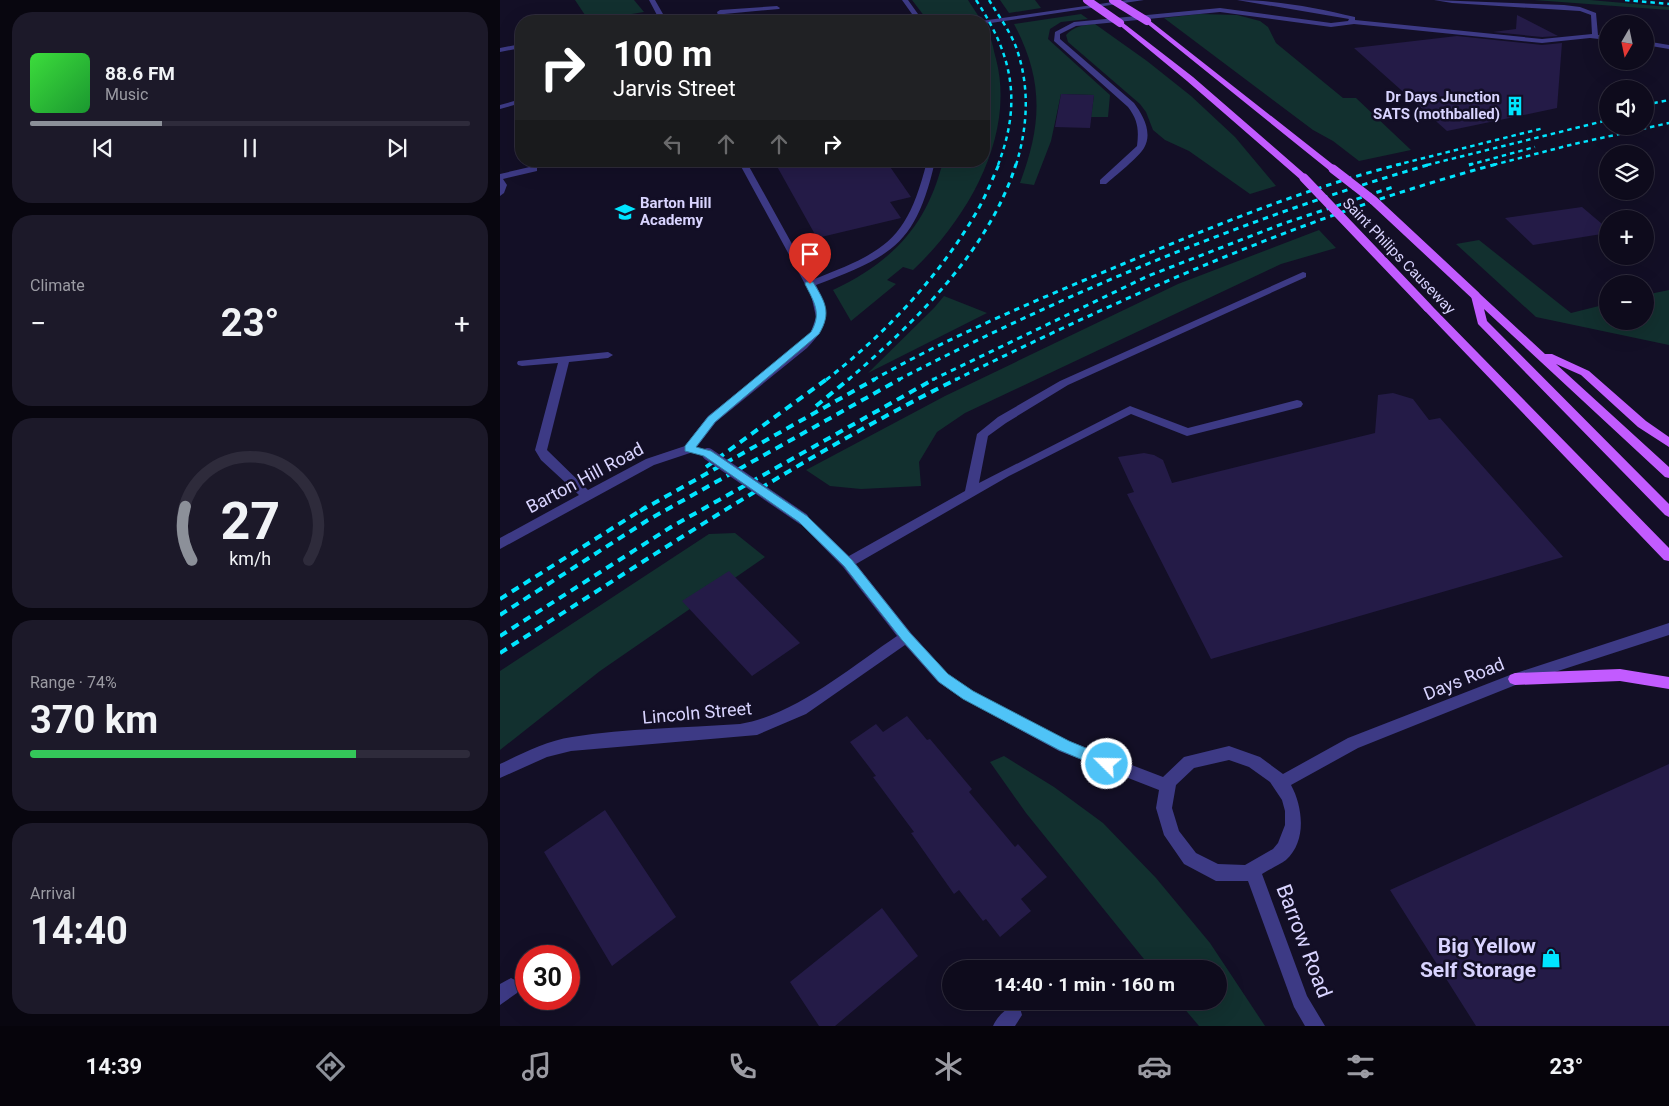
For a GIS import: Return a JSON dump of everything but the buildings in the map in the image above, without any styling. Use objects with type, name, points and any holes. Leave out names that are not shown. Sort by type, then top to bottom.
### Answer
[{"type":"main road","name":"Saint Philips Causeway","points":[[1087,0],[1190,79],[1304,178],[1669,556]]},
{"type":"main road","name":"Saint Philips Causeway","points":[[1113,0],[1147,21],[1373,200],[1669,474]]},
{"type":"main road","name":"Saint Philips Causeway","points":[[1476,296],[1482,322],[1669,512]]},
{"type":"main road","points":[[1539,352],[1585,373],[1642,424],[1669,443]]},
{"type":"main road","points":[[1515,679],[1620,675],[1669,683]]},
{"type":"street","points":[[652,0],[660,15]]},
{"type":"street","points":[[905,0],[916,15]]},
{"type":"street","points":[[990,21],[1141,0]]},
{"type":"street","points":[[1240,0],[1291,3],[1349,16],[1353,18],[1352,22]]},
{"type":"street","points":[[1437,0],[1468,3],[1511,2],[1580,9],[1595,14],[1595,36]]},
{"type":"street","points":[[721,15],[720,12],[777,8]]},
{"type":"street","points":[[1103,182],[1141,147],[1143,129],[1141,120],[1131,105],[1056,40],[1056,35],[1062,28],[1074,24],[1210,10],[1235,11],[1331,25],[1352,22],[1542,41],[1599,37]]},
{"type":"street","points":[[1654,45],[1669,47]]},
{"type":"street","points":[[500,50],[515,47]]},
{"type":"street","points":[[500,107],[515,103]]},
{"type":"street","points":[[745,167],[822,308],[821,322],[814,334],[712,419],[689,449],[708,454],[803,519],[848,563],[906,637],[943,678],[968,695],[1064,746],[1167,786]]},
{"type":"street","points":[[810,284],[869,258],[892,244],[909,225],[918,208],[929,167]]},
{"type":"street","points":[[500,193],[503,185],[500,178],[534,169]]},
{"type":"street","points":[[970,494],[983,434],[1002,420],[1064,383],[1303,275]]},
{"type":"street","points":[[522,363],[608,355]]},
{"type":"street","points":[[564,359],[541,450],[545,457],[587,496]]},
{"type":"street","points":[[848,563],[1005,473],[1130,410],[1187,432],[1297,404]]},
{"type":"street","name":"Barton Hill Road","points":[[500,544],[650,462],[689,449]]},
{"type":"street","name":"Days Road","points":[[1281,782],[1353,743],[1515,679],[1669,629]]},
{"type":"street","name":"Lincoln Street","points":[[500,771],[545,751],[579,742],[740,731],[758,728],[801,709],[906,637]]},
{"type":"street","points":[[1230,753],[1255,761],[1281,782],[1290,799],[1294,817],[1291,835],[1284,851],[1270,863],[1253,872],[1232,874],[1210,870],[1190,860],[1175,844],[1166,825],[1163,806],[1167,786],[1177,772],[1192,760],[1210,754],[1230,753]]},
{"type":"street","name":"Barrow Road","points":[[1253,872],[1300,1001],[1316,1026]]},
{"type":"green space","points":[[575,0],[634,0],[644,12],[626,15],[585,15]]},
{"type":"green space","points":[[912,0],[968,0],[978,15],[923,15]]},
{"type":"green space","points":[[1000,0],[1035,0],[1041,8],[1009,13]]},
{"type":"green space","points":[[1534,0],[1590,0],[1669,7],[1669,10]]},
{"type":"green space","points":[[1081,14],[1088,19],[1061,22],[1050,29],[1048,39],[1110,95],[1108,117],[1091,117],[1094,95],[1061,94],[1051,141],[1034,185],[1020,183],[1033,141],[1036,103],[1031,65],[1014,24]]},
{"type":"green space","points":[[1200,14],[1237,15],[1260,21],[1268,27],[1276,43],[1343,98],[1356,98],[1411,150],[1359,161],[1333,141],[1313,130],[1164,18]]},
{"type":"green space","points":[[1095,24],[1147,61],[1191,96],[1235,137],[1276,186],[1250,194],[1189,151],[1165,140],[1153,130],[1146,112],[1140,104],[1068,42],[1066,35],[1072,30]]},
{"type":"green space","points":[[990,37],[996,59],[1000,88],[999,117],[990,154]]},
{"type":"green space","points":[[941,167],[985,167],[968,201],[952,226],[933,249],[913,270],[903,267],[887,280],[896,284],[851,321],[833,290],[873,267],[890,254],[917,223],[936,184]]},
{"type":"green space","points":[[1319,230],[1336,248],[1281,264],[965,413],[937,432],[919,462],[921,486],[861,489],[830,486],[806,470],[945,396],[1178,284]]},
{"type":"green space","points":[[1479,240],[1571,313],[1599,306],[1599,330],[1654,330],[1654,293],[1669,290],[1669,345],[1536,317],[1456,244]]},
{"type":"green space","points":[[944,296],[987,313],[868,373],[934,308]]},
{"type":"green space","points":[[735,533],[765,557],[600,671],[500,750],[500,671],[709,534]]},
{"type":"green space","points":[[1004,756],[1054,787],[1103,823],[1156,878],[1210,943],[1221,960],[1145,960],[1026,813],[990,762]]},
{"type":"green space","points":[[1227,969],[1265,1026],[1199,1026],[1186,1010],[1227,1010]]},
{"type":"railway","points":[[976,0],[985,15]]},
{"type":"railway","points":[[989,0],[1016,47],[1024,76],[1025,121],[1016,165]]},
{"type":"railway","points":[[1625,0],[1669,4]]},
{"type":"railway","points":[[990,23],[1006,60],[1010,80],[1010,121],[998,165]]},
{"type":"railway","points":[[1654,103],[1669,100]]},
{"type":"railway","points":[[1431,164],[1599,122]]},
{"type":"railway","points":[[1493,165],[1574,144],[1669,123]]},
{"type":"railway","points":[[1396,165],[1544,128]]},
{"type":"railway","points":[[1472,164],[1469,165],[1535,147]]},
{"type":"railway","points":[[826,380],[869,344],[909,304],[945,260],[976,213],[999,164]]},
{"type":"railway","points":[[848,380],[899,334],[947,283],[969,255],[988,226],[1004,196],[1016,164]]},
{"type":"railway","points":[[873,380],[996,318],[1191,236],[1295,196],[1401,164]]},
{"type":"railway","points":[[900,379],[1027,317],[1159,259],[1294,208],[1431,164]]},
{"type":"railway","points":[[1427,165],[1431,164]]},
{"type":"railway","points":[[956,379],[1087,317],[1221,258],[1357,207],[1497,164]]},
{"type":"railway","points":[[934,379],[1148,276],[1282,224],[1393,187]]},
{"type":"railway","points":[[706,467],[827,379]]},
{"type":"railway","points":[[816,406],[849,379]]},
{"type":"railway","points":[[640,511],[875,379]]},
{"type":"railway","points":[[500,615],[648,520],[900,379]]},
{"type":"railway","points":[[500,636],[671,527],[934,379]]},
{"type":"railway","points":[[500,653],[782,475],[956,379]]},
{"type":"railway","points":[[500,599],[646,507]]},
{"type":"place","name":"Dr Days Junction SATS (mothballed)","points":[[1515,106]]},
{"type":"place","name":"Barton Hill Academy","points":[[625,212]]},
{"type":"place","name":"Big Yellow Self Storage","points":[[1551,958]]},
{"type":"route","points":[[810,284],[822,308],[821,322],[814,334],[803,346],[712,419],[689,449],[708,454],[803,519],[848,563],[906,637],[943,678],[968,695],[1064,746],[1107,764]]}]
